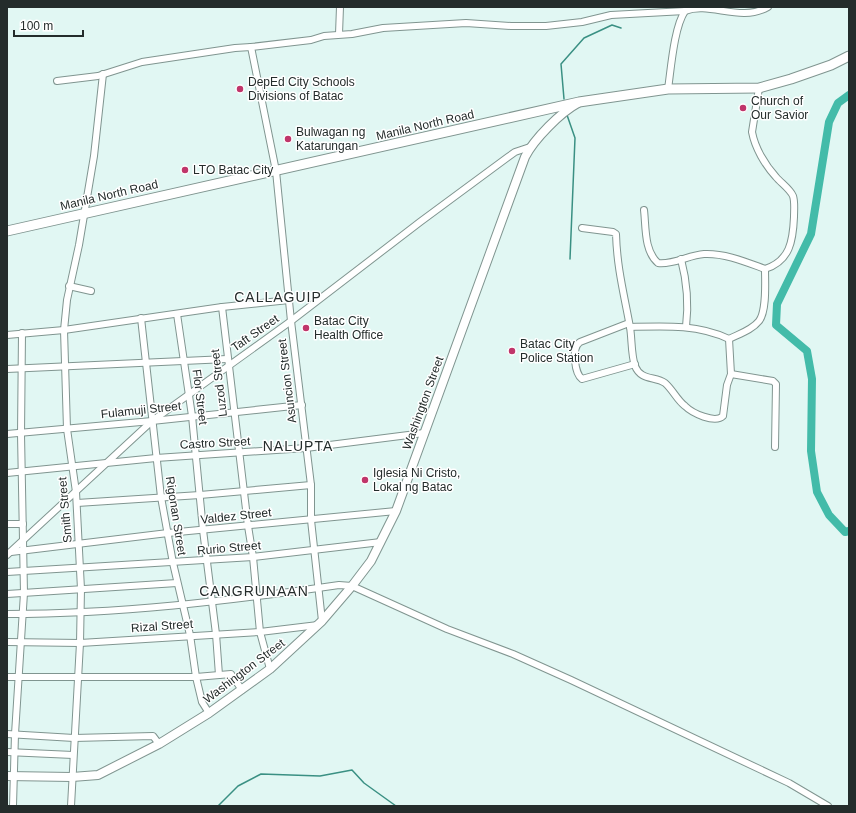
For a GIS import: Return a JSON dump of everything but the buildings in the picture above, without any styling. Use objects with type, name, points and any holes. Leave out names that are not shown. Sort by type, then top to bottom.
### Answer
[{"type":"highway","name":"Manila North Road","points":[[7,231],[579,102],[668,89],[758,88],[791,79],[831,65],[849,56]]},
{"type":"main road","name":"Washington Street","points":[[10,776],[72,777],[98,775],[159,744],[209,713],[270,670],[320,623],[352,586],[371,561],[396,511],[478,290],[520,168],[530,147],[567,110],[579,102]]},
{"type":"street","points":[[339,34],[340,7]]},
{"type":"street","points":[[57,81],[103,74],[142,62],[235,48],[311,40],[339,34],[360,33],[383,28],[466,23],[511,26],[546,26],[582,22],[611,15],[654,10],[685,11],[716,9],[738,14],[763,10],[768,7]]},
{"type":"street","points":[[668,89],[674,49],[681,19],[685,11]]},
{"type":"street","name":"Asuncion Street","points":[[251,47],[276,171],[291,321],[311,485],[311,520],[320,623]]},
{"type":"street","name":"Smith Street","points":[[71,806],[80,643],[81,589],[77,503],[67,429],[64,330],[69,286],[79,245],[83,214],[94,156],[103,74]]},
{"type":"street","points":[[644,210],[648,245],[653,258],[658,263],[662,264],[705,254],[723,255],[765,269],[780,262],[790,245],[794,229],[794,203],[791,193],[775,176],[757,149],[753,139],[752,126],[758,88]]},
{"type":"street","name":"Taft Street","points":[[8,553],[152,421],[189,395],[227,363],[291,321],[420,222],[508,157],[515,152],[530,147]]},
{"type":"street","points":[[582,228],[613,232],[616,234],[617,262],[630,325],[635,364],[642,376],[664,382],[685,407],[702,416],[715,419],[724,416],[727,385],[731,374],[729,339]]},
{"type":"street","points":[[681,259],[687,284],[688,311],[686,327]]},
{"type":"street","points":[[729,339],[752,327],[758,322],[763,314],[765,269]]},
{"type":"street","points":[[69,286],[91,291]]},
{"type":"street","points":[[7,334],[64,330],[222,307],[289,300]]},
{"type":"street","name":"Luzod Street","points":[[222,307],[227,363],[258,596],[260,632],[270,670]]},
{"type":"street","name":"Flor Street","points":[[177,314],[192,416],[203,530],[216,634],[219,675]]},
{"type":"street","name":"Rigonan Street","points":[[141,318],[161,497],[177,583],[184,605],[190,635],[196,677],[202,702],[209,713]]},
{"type":"street","points":[[635,364],[582,379],[578,375],[574,351],[575,346],[580,342],[630,325],[686,327],[716,333],[729,339]]},
{"type":"street","points":[[13,806],[10,776],[15,752],[24,593],[21,434],[22,334]]},
{"type":"street","points":[[7,369],[184,361],[227,363]]},
{"type":"street","points":[[731,374],[773,381],[776,384],[775,447]]},
{"type":"street","name":"Fulamuji Street","points":[[7,434],[21,434],[302,405]]},
{"type":"street","name":"Castro Street","points":[[7,473],[156,458],[306,448],[424,433]]},
{"type":"street","points":[[77,503],[200,495],[311,485]]},
{"type":"street","name":"Valdez Street","points":[[8,553],[168,533],[396,511]]},
{"type":"street","points":[[7,524],[23,524]]},
{"type":"street","name":"Rurio Street","points":[[7,572],[207,561],[381,542]]},
{"type":"street","points":[[7,594],[177,583]]},
{"type":"street","points":[[7,614],[80,613],[184,605],[339,585],[352,586],[447,629],[527,661],[694,737],[789,783],[828,806]]},
{"type":"street","name":"Rizal Street","points":[[7,642],[80,643],[190,635],[260,632],[320,623]]},
{"type":"street","points":[[7,677],[196,677],[231,674],[242,690]]},
{"type":"street","points":[[7,734],[74,738],[153,736],[159,744]]},
{"type":"street","points":[[7,752],[73,755]]},
{"type":"waterway","points":[[564,99],[561,64],[584,38],[612,25],[621,28]]},
{"type":"waterway","points":[[849,95],[838,103],[829,122],[811,234],[777,304],[776,325],[807,351],[812,379],[811,451],[817,492],[829,515],[845,532],[849,531]]},
{"type":"waterway","points":[[567,115],[575,138],[570,259]]},
{"type":"waterway","points":[[218,806],[238,786],[261,774],[320,776],[352,770],[364,783],[396,806]]},
{"type":"place","name":"DepEd City Schools Divisions of Batac","points":[[240,89]]},
{"type":"place","name":"Church of Our Savior","points":[[743,108]]},
{"type":"place","name":"Bulwagan ng Katarungan","points":[[288,139]]},
{"type":"place","name":"LTO Batac City","points":[[185,170]]},
{"type":"place","name":"Batac City Health Office","points":[[306,328]]},
{"type":"place","name":"Batac City Police Station","points":[[512,351]]},
{"type":"place","name":"Iglesia Ni Cristo, Lokal ng Batac","points":[[365,480]]},
{"type":"district","name":"CALLAGUIP","points":[[278,297]]},
{"type":"district","name":"NALUPTA","points":[[298,446]]},
{"type":"district","name":"CANGRUNAAN","points":[[254,591]]}]
